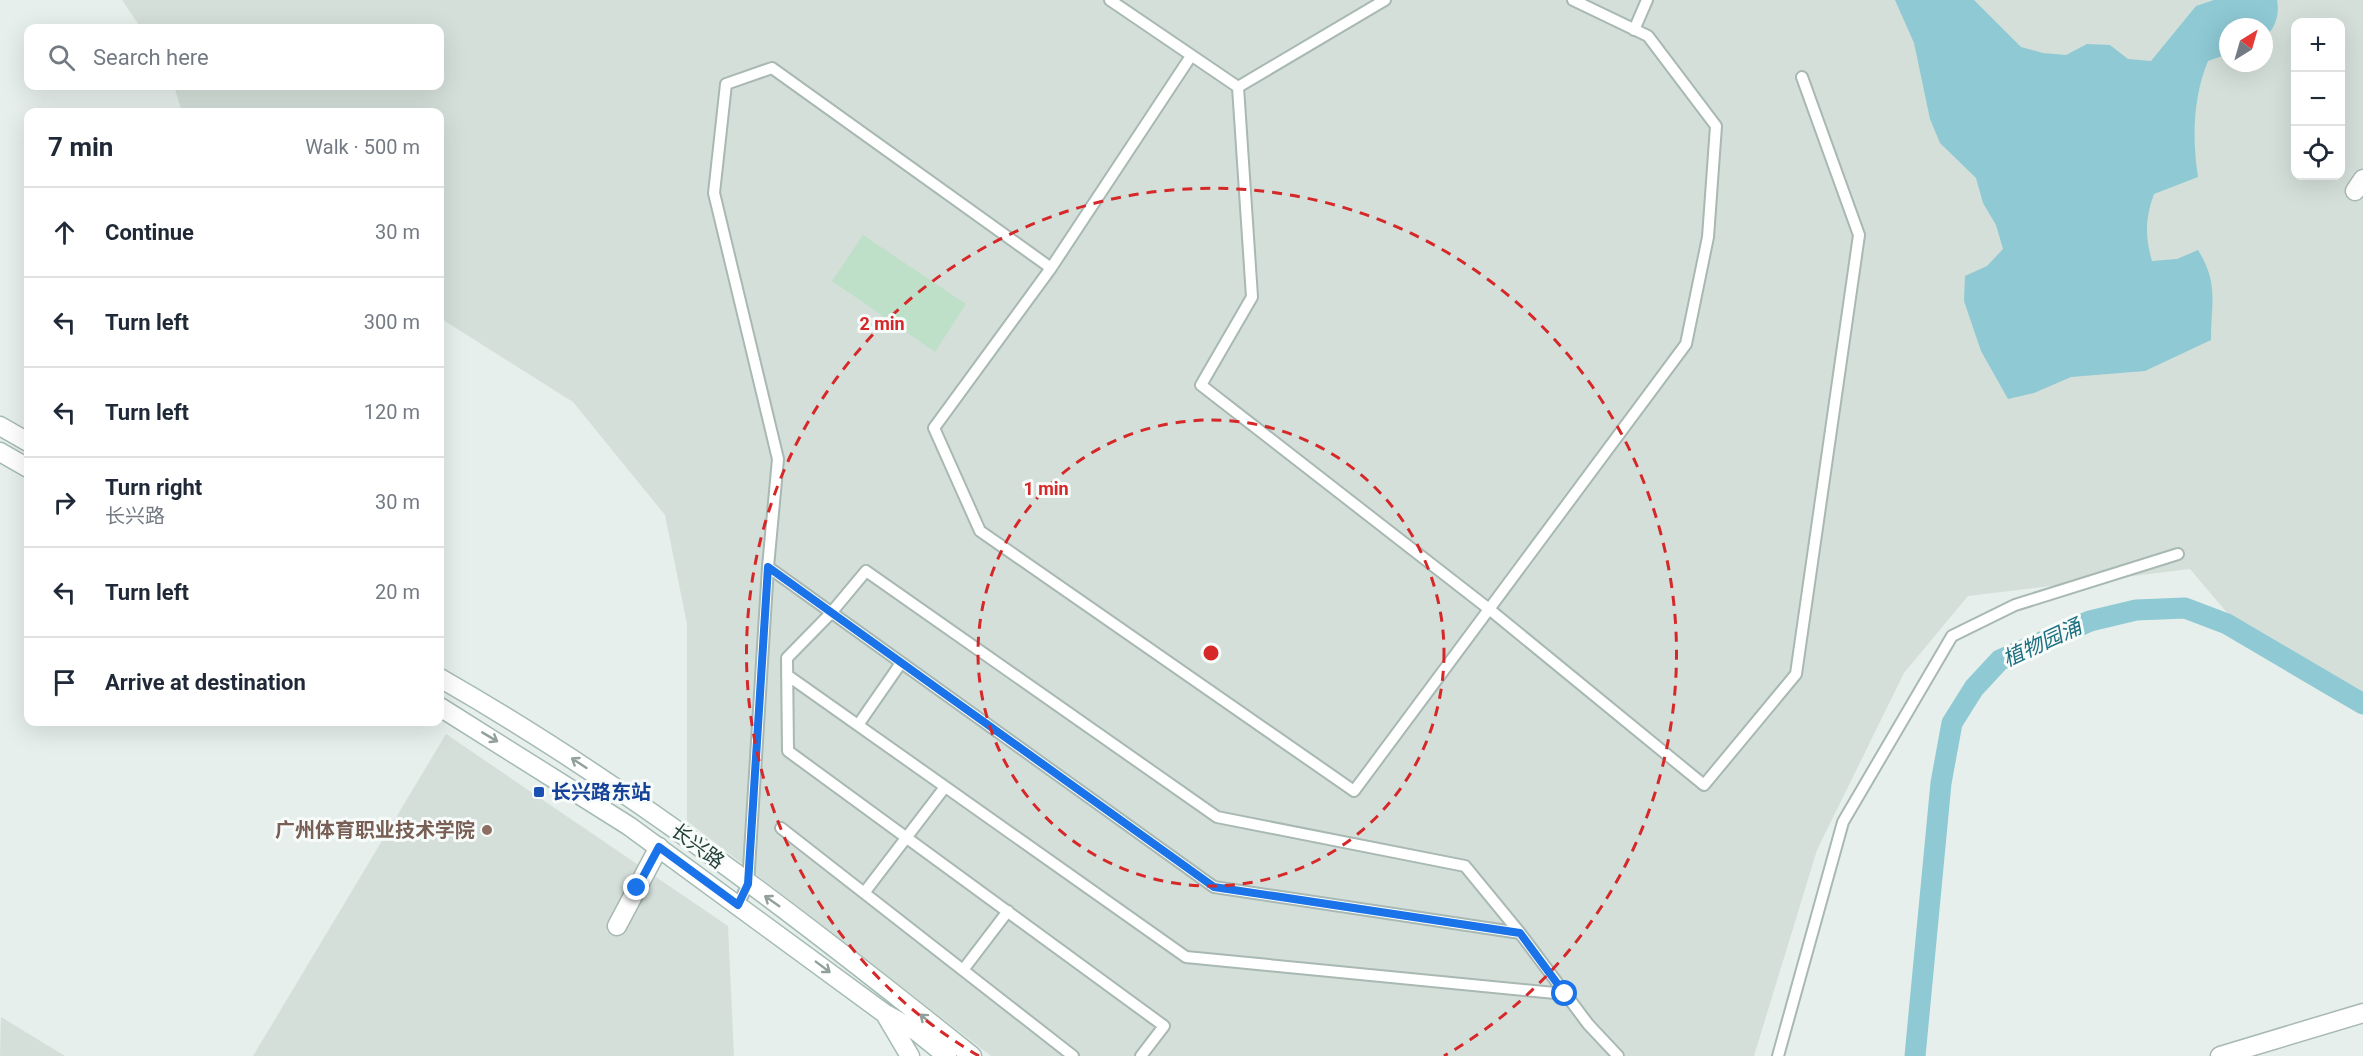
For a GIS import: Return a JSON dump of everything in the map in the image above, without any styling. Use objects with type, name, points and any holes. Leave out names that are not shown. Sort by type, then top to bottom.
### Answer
[{"type":"street","points":[[0,426],[24,440]]},
{"type":"street","points":[[0,452],[24,466]]},
{"type":"street","name":"长兴路","points":[[444,680],[513,720],[644,805],[972,1056]]},
{"type":"street","name":"长兴路","points":[[444,709],[514,752],[659,847],[884,1013],[916,1031],[947,1056]]},
{"type":"street","points":[[617,926],[659,847]]},
{"type":"street","points":[[884,1013],[910,1056]]},
{"type":"street","points":[[2220,1056],[2363,1013]]},
{"type":"lane","points":[[1110,0],[1238,87]]},
{"type":"lane","points":[[1238,87],[1385,0]]},
{"type":"lane","points":[[1191,56],[1051,268],[934,428],[980,531],[1354,791],[1686,344],[1708,237],[1716,126],[1648,36],[1573,0]]},
{"type":"lane","points":[[1634,30],[1647,0]]},
{"type":"lane","points":[[738,905],[748,884],[768,567],[778,459],[714,193],[726,84],[772,68],[1051,268]]},
{"type":"lane","points":[[1238,87],[1252,297],[1201,385],[1490,609],[1704,784],[1796,674],[1859,236],[1802,77]]},
{"type":"lane","points":[[1778,1056],[1843,822],[1952,636],[2015,605],[2178,554]]},
{"type":"lane","points":[[768,567],[1214,887],[1520,933]]},
{"type":"lane","points":[[1141,1056],[1164,1026],[788,751],[787,658],[831,613],[866,571],[1216,817],[1465,866],[1520,933],[1587,1024],[1618,1056]]},
{"type":"lane","points":[[858,725],[901,663]]},
{"type":"lane","points":[[787,675],[1186,957],[1565,994]]},
{"type":"lane","points":[[864,893],[945,787]]},
{"type":"lane","points":[[781,828],[1073,1056]]},
{"type":"lane","points":[[963,970],[1008,912]]},
{"type":"shaded area","points":[[122,0],[2363,0],[2363,701],[2245,634],[2190,569],[1968,596],[1904,673],[1817,850],[1754,1056],[991,1056],[687,821],[687,624],[665,515],[573,402],[444,321],[444,108],[181,108],[175,90],[444,90],[444,24],[138,24]]},
{"type":"shaded area","name":"广州体育职业技术学院","points":[[446,734],[728,926],[734,1056],[253,1056]]},
{"type":"shaded area","points":[[1,1017],[65,1056],[0,1056]]},
{"type":"green space","points":[[863,235],[966,304],[935,352],[832,281]]},
{"type":"water","points":[[1895,0],[1974,0],[2021,47],[2043,53],[2066,55],[2087,44],[2110,45],[2128,59],[2151,61],[2196,6],[2214,0],[2277,0],[2278,11],[2273,26],[2273,18],[2219,18],[2219,57],[2208,61],[2199,89],[2195,118],[2198,177],[2154,194],[2149,212],[2147,236],[2152,261],[2177,259],[2198,250],[2205,262],[2212,294],[2211,340],[2145,371],[2071,377],[2034,393],[2008,399],[1981,351],[1964,301],[1965,276],[1987,266],[2003,249],[1996,225],[1983,203],[1976,178],[1940,143],[1930,119],[1914,43]]},
{"type":"waterway","name":"植物园涌","points":[[1915,1056],[1941,783],[1952,723],[1974,688],[2000,660],[2090,621],[2136,610],[2185,608],[2227,624],[2363,704]]},
{"type":"place","name":"长兴路东站","points":[[539,792]]},
{"type":"place","name":"广州体育职业技术学院","points":[[487,830]]},
{"type":"route","points":[[637,888],[659,847],[738,905],[748,884],[768,567],[1214,887],[1520,933],[1565,994]]}]
